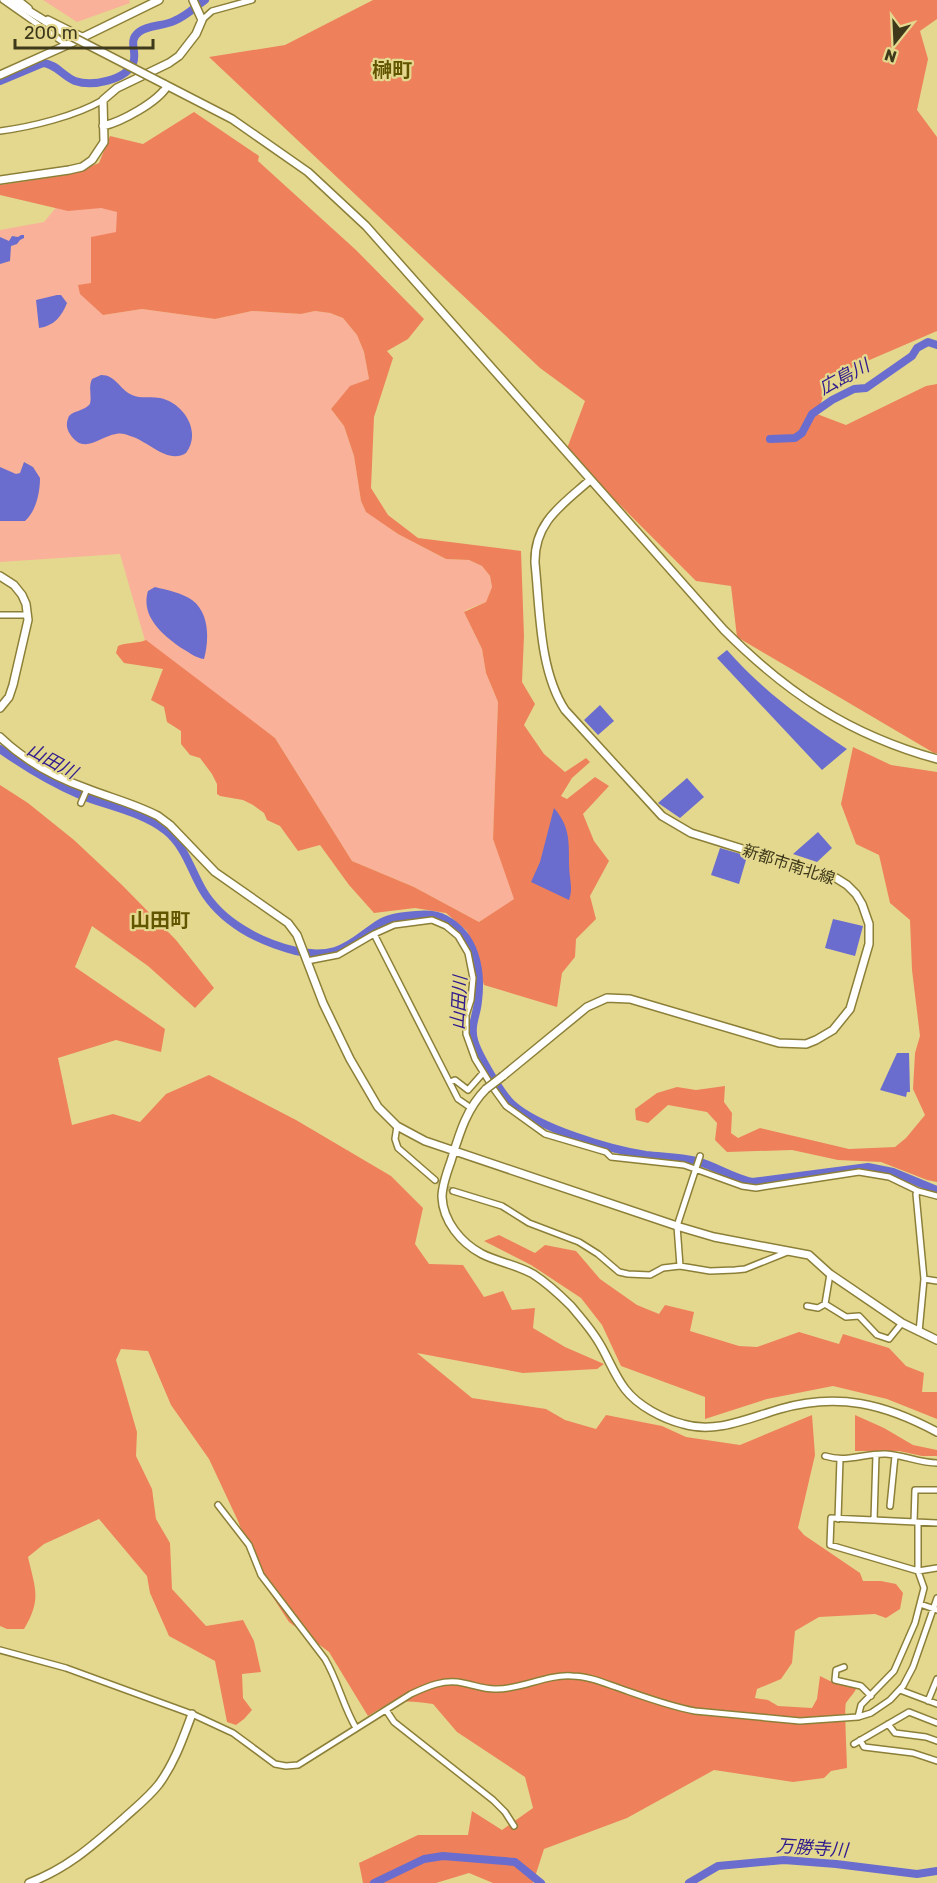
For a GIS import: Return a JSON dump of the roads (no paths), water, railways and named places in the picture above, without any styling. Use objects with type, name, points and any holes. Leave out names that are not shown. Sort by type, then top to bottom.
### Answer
[{"type":"street","points":[[3,0],[67,45]]},
{"type":"street","points":[[11,0],[63,32],[232,119],[308,172],[366,226],[724,630],[768,672],[809,703],[859,731],[897,747],[937,759]]},
{"type":"street","points":[[19,0],[48,19],[84,37]]},
{"type":"street","points":[[0,75],[159,0]]},
{"type":"street","points":[[0,131],[68,116],[88,109],[117,88],[179,56],[196,34],[202,20],[212,11],[252,0]]},
{"type":"street","points":[[195,4],[202,20]]},
{"type":"street","points":[[103,126],[122,120],[162,94],[166,85]]},
{"type":"street","points":[[0,180],[82,167],[92,160],[104,142],[103,100]]},
{"type":"street","name":"新都市南北線","points":[[590,480],[550,517],[540,533],[536,547],[535,563],[547,668],[556,698],[650,805],[676,826],[825,873],[846,885],[856,894],[866,914],[869,924],[869,944],[850,1009],[833,1030],[806,1044],[779,1043],[630,999],[607,998],[587,1007],[486,1089],[471,1108],[454,1150],[442,1195],[445,1212],[454,1230],[468,1244],[483,1254],[509,1263],[549,1284],[587,1324],[626,1390],[663,1418],[685,1425],[705,1427],[727,1425],[802,1404],[849,1401],[877,1406],[937,1432]]},
{"type":"street","points":[[0,576],[14,585],[22,595],[28,620],[13,685],[9,697],[0,708]]},
{"type":"street","points":[[0,615],[27,615]]},
{"type":"street","points":[[0,737],[29,760],[87,789],[146,809],[158,816],[170,825],[215,872],[288,923],[297,935],[323,1003],[350,1059],[378,1107],[397,1126],[411,1135],[677,1226],[808,1255],[830,1274],[902,1323],[937,1340]]},
{"type":"street","points":[[81,803],[87,789]]},
{"type":"street","points":[[306,958],[338,955],[394,925],[432,920],[446,926],[458,936],[468,952],[473,978],[465,1034],[475,1059],[506,1107],[545,1134],[606,1152],[611,1157],[684,1165],[742,1186],[756,1188],[859,1172],[889,1177],[918,1191],[937,1196]]},
{"type":"street","points":[[374,934],[458,1099],[471,1108]]},
{"type":"street","points":[[450,1082],[455,1080],[468,1090],[483,1073]]},
{"type":"street","points":[[397,1126],[395,1139],[398,1148],[435,1180]]},
{"type":"street","points":[[680,1266],[677,1226],[700,1156]]},
{"type":"street","points":[[453,1191],[502,1206],[529,1223],[579,1242],[619,1272],[650,1275],[663,1268],[680,1266],[710,1271],[745,1269],[788,1253],[790,1250]]},
{"type":"street","points":[[918,1191],[917,1203],[924,1279],[919,1332]]},
{"type":"street","points":[[825,1304],[830,1274]]},
{"type":"street","points":[[924,1279],[937,1281]]},
{"type":"street","points":[[807,1306],[818,1308],[825,1304]]},
{"type":"street","points":[[825,1304],[846,1317],[859,1316],[878,1335],[889,1339],[902,1323]]},
{"type":"street","points":[[874,1520],[876,1455]]},
{"type":"street","points":[[825,1456],[840,1460],[876,1455],[895,1456],[923,1463],[937,1463]]},
{"type":"street","points":[[890,1506],[895,1456]]},
{"type":"street","points":[[838,1519],[840,1460]]},
{"type":"street","points":[[858,1717],[861,1705],[894,1671],[915,1623],[924,1588],[918,1571],[915,1490],[937,1490]]},
{"type":"street","points":[[218,1505],[249,1545],[261,1575],[332,1670],[348,1714],[356,1728]]},
{"type":"street","points":[[937,1522],[831,1518],[830,1545],[918,1571],[937,1568]]},
{"type":"street","points":[[0,1650],[66,1668],[192,1713],[233,1733],[275,1764],[286,1766],[298,1765],[411,1694],[442,1683],[455,1682],[479,1688],[496,1689],[513,1688],[571,1676],[589,1678],[695,1712],[800,1720],[858,1717],[881,1706],[900,1690],[913,1667],[935,1610],[937,1598]]},
{"type":"street","points":[[920,1604],[935,1610]]},
{"type":"street","points":[[844,1667],[836,1670],[835,1680],[861,1686],[871,1696]]},
{"type":"street","points":[[928,1701],[937,1679]]},
{"type":"street","points":[[900,1690],[937,1704]]},
{"type":"street","points":[[386,1710],[394,1722],[493,1800],[514,1826]]},
{"type":"street","points":[[854,1744],[909,1712],[937,1723]]},
{"type":"street","points":[[29,1883],[48,1876],[85,1853],[158,1786],[177,1755],[192,1713]]},
{"type":"street","points":[[888,1724],[895,1733],[926,1737],[937,1742]]},
{"type":"street","points":[[860,1740],[864,1747],[914,1753],[937,1761]]},
{"type":"waterway","points":[[0,81],[43,63],[82,83],[108,81],[116,78],[129,69],[133,63],[133,43],[139,32],[170,23],[205,0]]},
{"type":"waterway","name":"広島川","points":[[770,439],[795,438],[802,433],[812,414],[832,400],[854,389],[866,388],[928,342],[937,345]]},
{"type":"waterway","name":"山田川","points":[[0,749],[18,762],[68,789],[134,813],[165,830],[178,843],[210,901],[230,921],[268,942],[296,951],[320,954],[342,949],[382,922],[394,918],[420,915],[442,917],[463,934],[470,944],[477,965],[479,989],[473,1030],[476,1046],[490,1074],[512,1104],[539,1121],[595,1143],[646,1155],[696,1161],[752,1182],[868,1167],[893,1172],[937,1190]]},
{"type":"waterway","name":"万勝寺川","points":[[374,1883],[424,1859],[443,1856],[515,1862],[541,1883]]},
{"type":"waterway","name":"万勝寺川","points":[[689,1883],[718,1866],[784,1860],[917,1874],[937,1871]]},
{"type":"tunnel","points":[[435,1180],[453,1191]]},
{"type":"district","name":"榊町","points":[[392,70]]},
{"type":"district","name":"山田町","points":[[160,920]]}]
